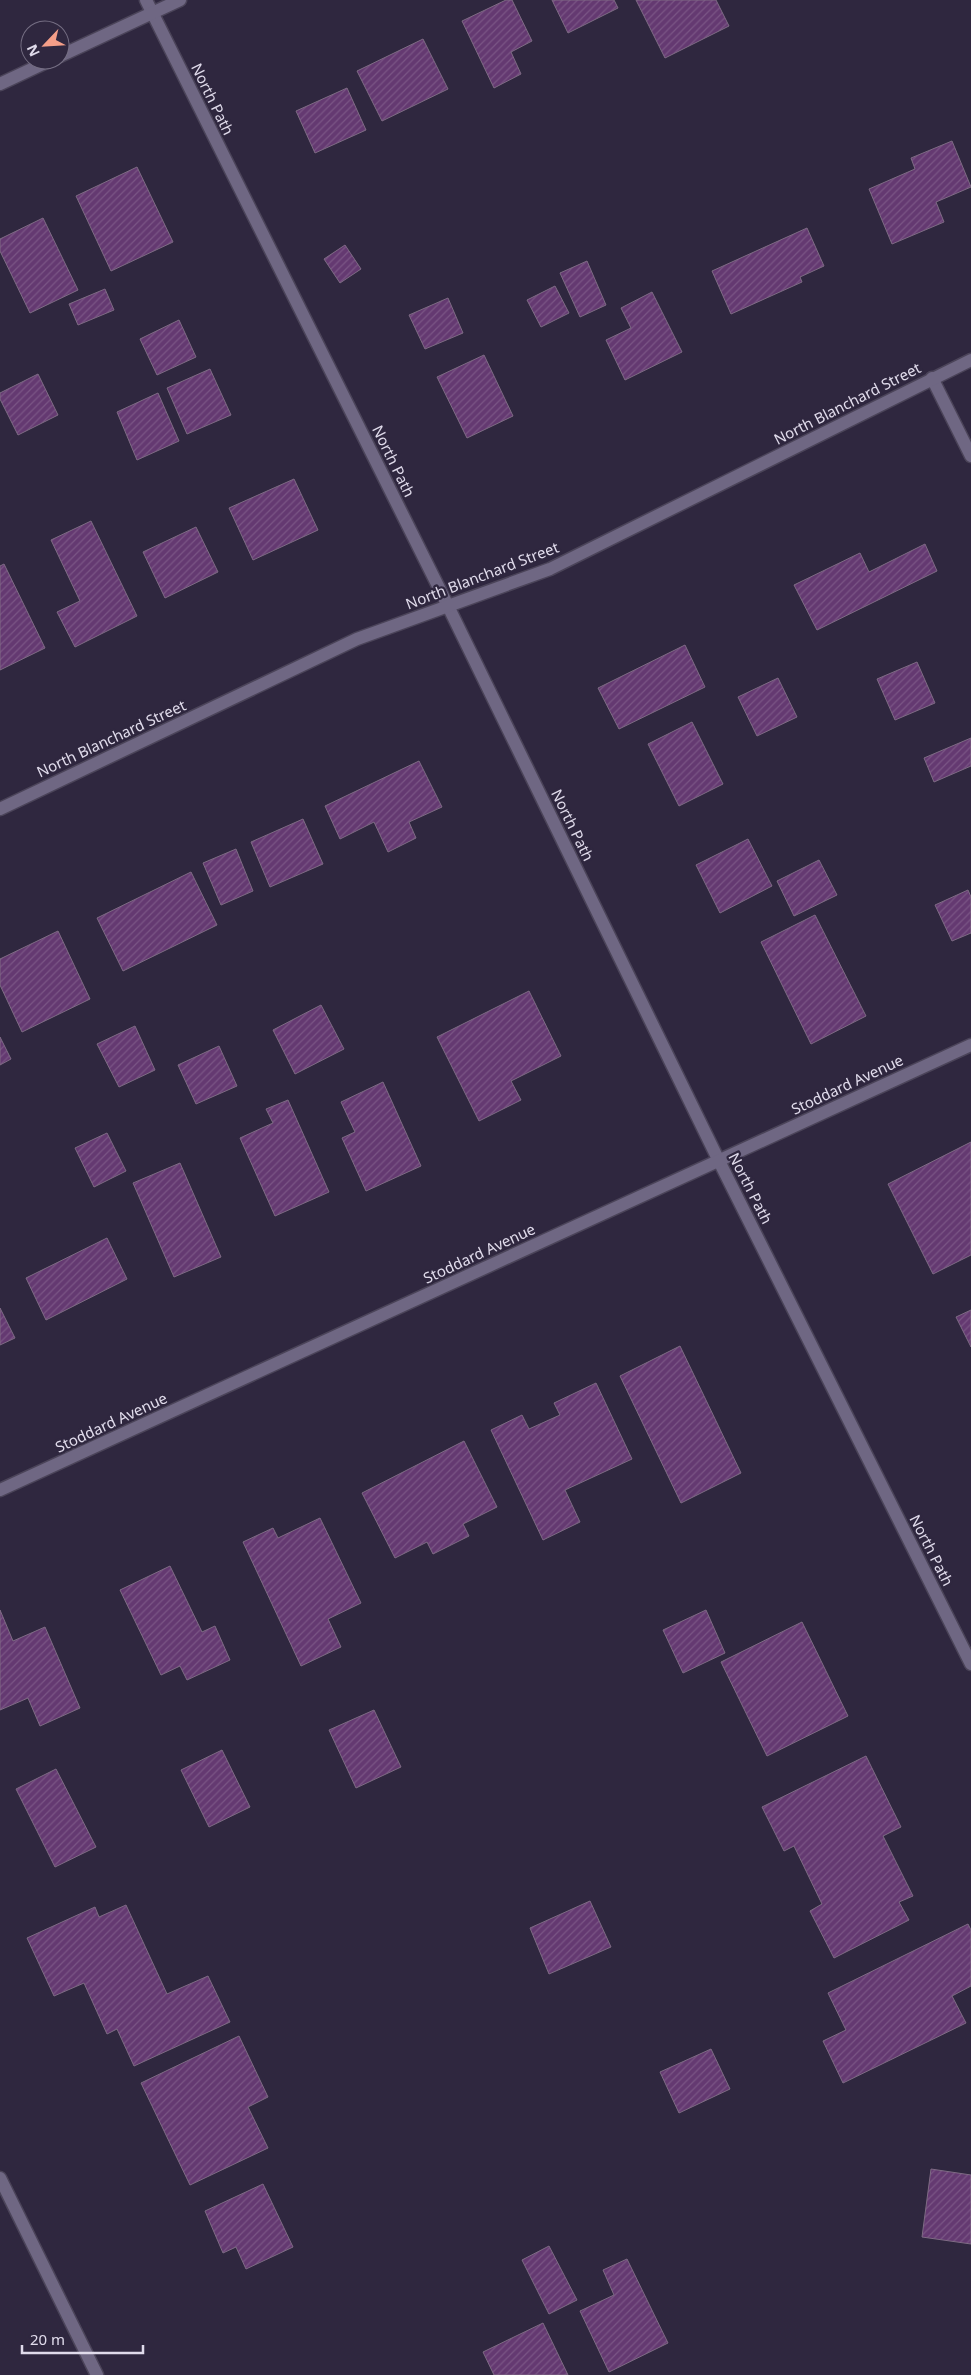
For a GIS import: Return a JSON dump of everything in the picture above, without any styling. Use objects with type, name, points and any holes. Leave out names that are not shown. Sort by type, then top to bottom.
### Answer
[{"type":"street","name":"North Path","points":[[146,0],[448,606],[719,1161],[971,1664]]},
{"type":"street","points":[[70,51],[180,0]]},
{"type":"street","points":[[0,84],[30,70]]},
{"type":"street","name":"North Blanchard Street","points":[[0,809],[356,639],[550,570],[971,360]]},
{"type":"street","points":[[932,378],[971,456]]},
{"type":"street","name":"Stoddard Avenue","points":[[0,1490],[971,1045]]},
{"type":"street","points":[[0,2180],[97,2375]]},
{"type":"building","points":[[506,0],[512,0],[532,41],[511,52],[521,74],[494,88],[462,21]]},
{"type":"building","points":[[552,0],[614,0],[618,8],[568,33]]},
{"type":"building","points":[[636,0],[716,0],[729,26],[665,58]]},
{"type":"building","points":[[423,39],[448,89],[382,121],[357,71]]},
{"type":"building","points":[[347,88],[366,130],[315,153],[296,111]]},
{"type":"building","points":[[952,141],[971,187],[936,202],[944,222],[892,244],[869,189],[915,169],[911,158]]},
{"type":"building","points":[[137,167],[173,242],[111,271],[76,196]]},
{"type":"building","points":[[43,218],[78,290],[30,313],[0,251],[0,239]]},
{"type":"building","points":[[807,228],[824,266],[800,277],[802,282],[731,314],[712,271]]},
{"type":"building","points":[[345,245],[361,269],[340,283],[324,259]]},
{"type":"building","points":[[587,261],[606,305],[580,317],[560,273]]},
{"type":"building","points":[[555,286],[569,313],[541,327],[527,300]]},
{"type":"building","points":[[105,289],[114,310],[78,325],[69,304]]},
{"type":"building","points":[[652,292],[682,352],[625,380],[606,340],[631,328],[621,308]]},
{"type":"building","points":[[448,298],[463,333],[425,349],[409,315]]},
{"type":"building","points":[[179,320],[196,357],[157,375],[140,339]]},
{"type":"building","points":[[484,355],[513,416],[467,438],[437,377]]},
{"type":"building","points":[[210,369],[231,415],[187,434],[167,388]]},
{"type":"building","points":[[38,374],[58,415],[18,435],[0,399],[0,393]]},
{"type":"building","points":[[158,393],[179,441],[137,460],[117,412]]},
{"type":"building","points":[[294,479],[318,530],[253,560],[229,508]]},
{"type":"building","points":[[91,521],[137,616],[75,647],[57,612],[80,601],[51,540]]},
{"type":"building","points":[[196,527],[218,572],[165,598],[143,552]]},
{"type":"building","points":[[925,544],[937,571],[817,630],[794,585],[860,553],[869,572]]},
{"type":"building","points":[[4,564],[45,648],[0,670],[0,566]]},
{"type":"building","points":[[685,645],[705,687],[619,729],[598,688]]},
{"type":"building","points":[[917,662],[935,703],[895,720],[877,679]]},
{"type":"building","points":[[778,678],[797,717],[757,736],[738,697]]},
{"type":"building","points":[[692,722],[723,784],[679,806],[648,744]]},
{"type":"building","points":[[971,738],[971,766],[934,782],[924,758]]},
{"type":"building","points":[[419,761],[442,807],[409,822],[416,838],[388,852],[374,822],[340,839],[325,806]]},
{"type":"building","points":[[303,819],[323,864],[270,887],[251,842]]},
{"type":"building","points":[[748,839],[772,886],[720,913],[696,865]]},
{"type":"building","points":[[236,849],[253,891],[221,905],[203,863]]},
{"type":"building","points":[[819,860],[837,895],[794,916],[777,881]]},
{"type":"building","points":[[191,872],[217,925],[123,971],[97,918]]},
{"type":"building","points":[[968,890],[971,897],[971,933],[952,941],[935,905]]},
{"type":"building","points":[[815,915],[866,1016],[811,1044],[761,942]]},
{"type":"building","points":[[58,931],[90,999],[22,1032],[0,985],[0,959]]},
{"type":"building","points":[[529,991],[561,1056],[511,1081],[521,1100],[479,1121],[437,1037]]},
{"type":"building","points":[[321,1005],[344,1049],[295,1074],[273,1030]]},
{"type":"building","points":[[135,1026],[155,1070],[119,1087],[97,1044]]},
{"type":"building","points":[[0,1037],[11,1059],[0,1065]]},
{"type":"building","points":[[219,1046],[237,1086],[196,1104],[178,1065]]},
{"type":"building","points":[[383,1082],[421,1166],[366,1191],[342,1138],[355,1132],[341,1102]]},
{"type":"building","points":[[288,1100],[329,1192],[275,1216],[240,1138],[273,1123],[266,1109]]},
{"type":"building","points":[[107,1133],[126,1171],[94,1187],[75,1148]]},
{"type":"building","points":[[971,1142],[971,1255],[933,1274],[888,1184]]},
{"type":"building","points":[[180,1163],[221,1257],[174,1277],[133,1183]]},
{"type":"building","points":[[107,1238],[127,1279],[46,1320],[26,1278]]},
{"type":"building","points":[[0,1308],[15,1338],[0,1345]]},
{"type":"building","points":[[971,1310],[971,1347],[956,1317]]},
{"type":"building","points":[[680,1346],[741,1473],[681,1503],[620,1376]]},
{"type":"building","points":[[596,1383],[632,1459],[565,1490],[580,1522],[543,1540],[491,1430],[522,1415],[529,1429],[560,1415],[554,1403]]},
{"type":"building","points":[[464,1441],[497,1507],[463,1524],[469,1536],[433,1554],[427,1542],[395,1558],[362,1493]]},
{"type":"building","points":[[320,1518],[361,1603],[328,1619],[341,1647],[301,1666],[243,1542],[273,1528],[278,1538]]},
{"type":"building","points":[[170,1566],[202,1632],[215,1626],[230,1660],[187,1680],[180,1666],[161,1675],[120,1590]]},
{"type":"building","points":[[0,1610],[13,1641],[45,1627],[80,1708],[40,1726],[28,1698],[0,1710]]},
{"type":"building","points":[[706,1610],[725,1653],[683,1673],[663,1630]]},
{"type":"building","points":[[802,1622],[848,1716],[767,1756],[721,1662]]},
{"type":"building","points":[[374,1710],[401,1767],[356,1788],[329,1730]]},
{"type":"building","points":[[222,1750],[250,1807],[209,1827],[181,1770]]},
{"type":"building","points":[[866,1756],[901,1827],[883,1836],[913,1896],[899,1902],[909,1920],[834,1958],[810,1911],[822,1904],[794,1846],[784,1851],[762,1807]]},
{"type":"building","points":[[56,1769],[96,1847],[55,1867],[16,1789]]},
{"type":"building","points":[[590,1901],[611,1947],[549,1974],[530,1928]]},
{"type":"building","points":[[126,1905],[167,1994],[208,1976],[230,2022],[134,2066],[117,2029],[107,2034],[84,1983],[54,1996],[27,1938],[95,1907],[99,1917]]},
{"type":"building","points":[[968,1924],[971,1930],[971,1986],[952,1996],[966,2023],[843,2083],[823,2041],[846,2030],[828,1993]]},
{"type":"building","points":[[239,2036],[268,2097],[248,2107],[268,2148],[190,2185],[141,2083]]},
{"type":"building","points":[[711,2049],[730,2089],[679,2113],[660,2072]]},
{"type":"building","points":[[931,2169],[971,2175],[971,2244],[922,2237]]},
{"type":"building","points":[[263,2184],[293,2247],[246,2269],[236,2247],[223,2253],[205,2211]]},
{"type":"building","points":[[549,2246],[577,2300],[549,2314],[522,2260]]},
{"type":"building","points":[[627,2259],[668,2343],[609,2372],[580,2311],[614,2295],[603,2270]]},
{"type":"building","points":[[543,2323],[568,2375],[494,2375],[483,2352]]}]
